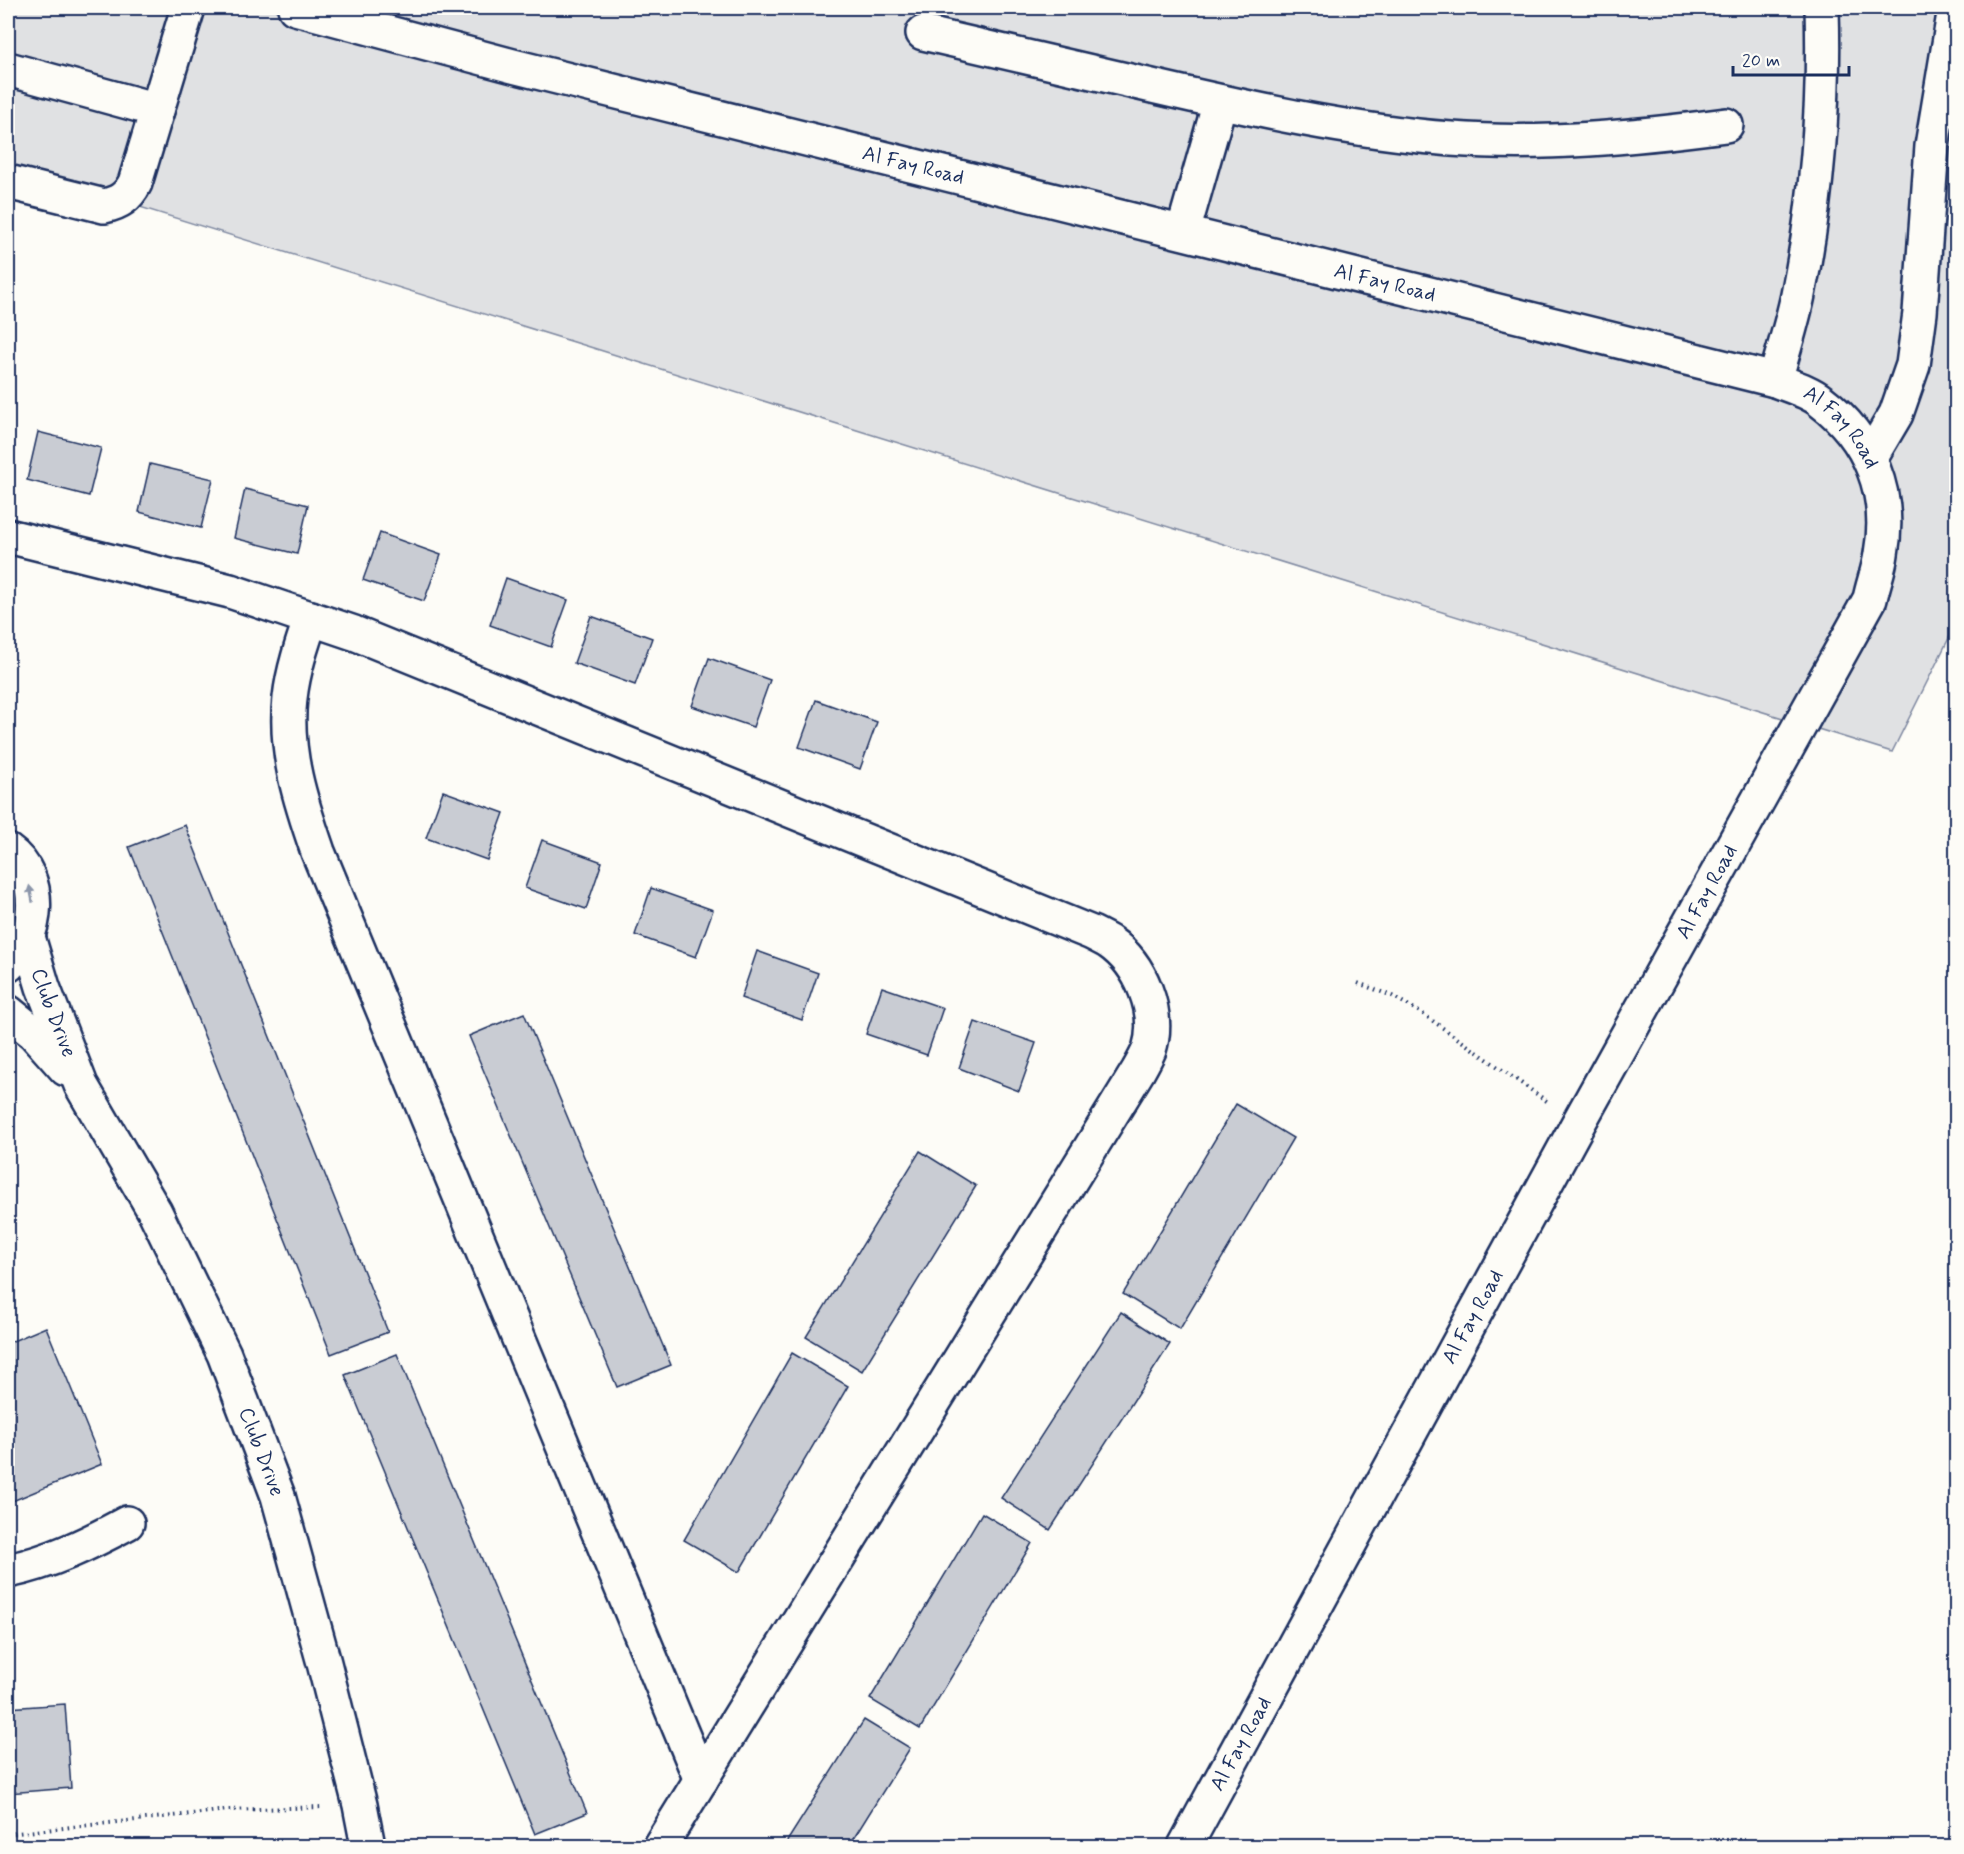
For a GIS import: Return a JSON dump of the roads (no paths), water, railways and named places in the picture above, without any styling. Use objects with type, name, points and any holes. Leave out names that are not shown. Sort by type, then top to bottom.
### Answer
[{"type":"street","points":[[8,182],[104,206],[126,197],[135,183],[188,8]]},
{"type":"street","name":"Al Fay Road","points":[[295,8],[513,66],[1775,380],[1820,399],[1849,425],[1870,458],[1884,505],[1882,554],[1870,599],[1578,1124],[1185,1846]]},
{"type":"street","points":[[1775,380],[1797,297],[1813,213],[1822,128],[1822,8]]},
{"type":"street","points":[[1870,458],[1896,414],[1913,365],[1920,313],[1932,146],[1956,8]]},
{"type":"street","points":[[923,33],[1220,102],[1365,130],[1452,139],[1521,141],[1590,140],[1726,125]]},
{"type":"street","points":[[8,69],[157,110]]},
{"type":"street","points":[[1183,232],[1220,102]]},
{"type":"street","points":[[8,536],[230,591],[376,642],[1092,933],[1110,943],[1142,979],[1150,1001],[1152,1025],[1149,1049],[1138,1071],[660,1846]]},
{"type":"street","points":[[310,618],[296,663],[290,699],[289,736],[294,773],[318,852],[700,1780]]},
{"type":"street","name":"Club Drive","points":[[8,851],[26,872],[33,893],[34,916],[28,938],[17,956],[8,965]]},
{"type":"street","name":"Club Drive","points":[[28,938],[43,987],[81,1085],[155,1212],[224,1354],[278,1496],[324,1663],[360,1805],[368,1846]]},
{"type":"street","name":"Club Drive","points":[[8,1012],[34,1033],[81,1085]]},
{"type":"street","points":[[8,1571],[27,1567],[78,1549],[127,1523]]}]
